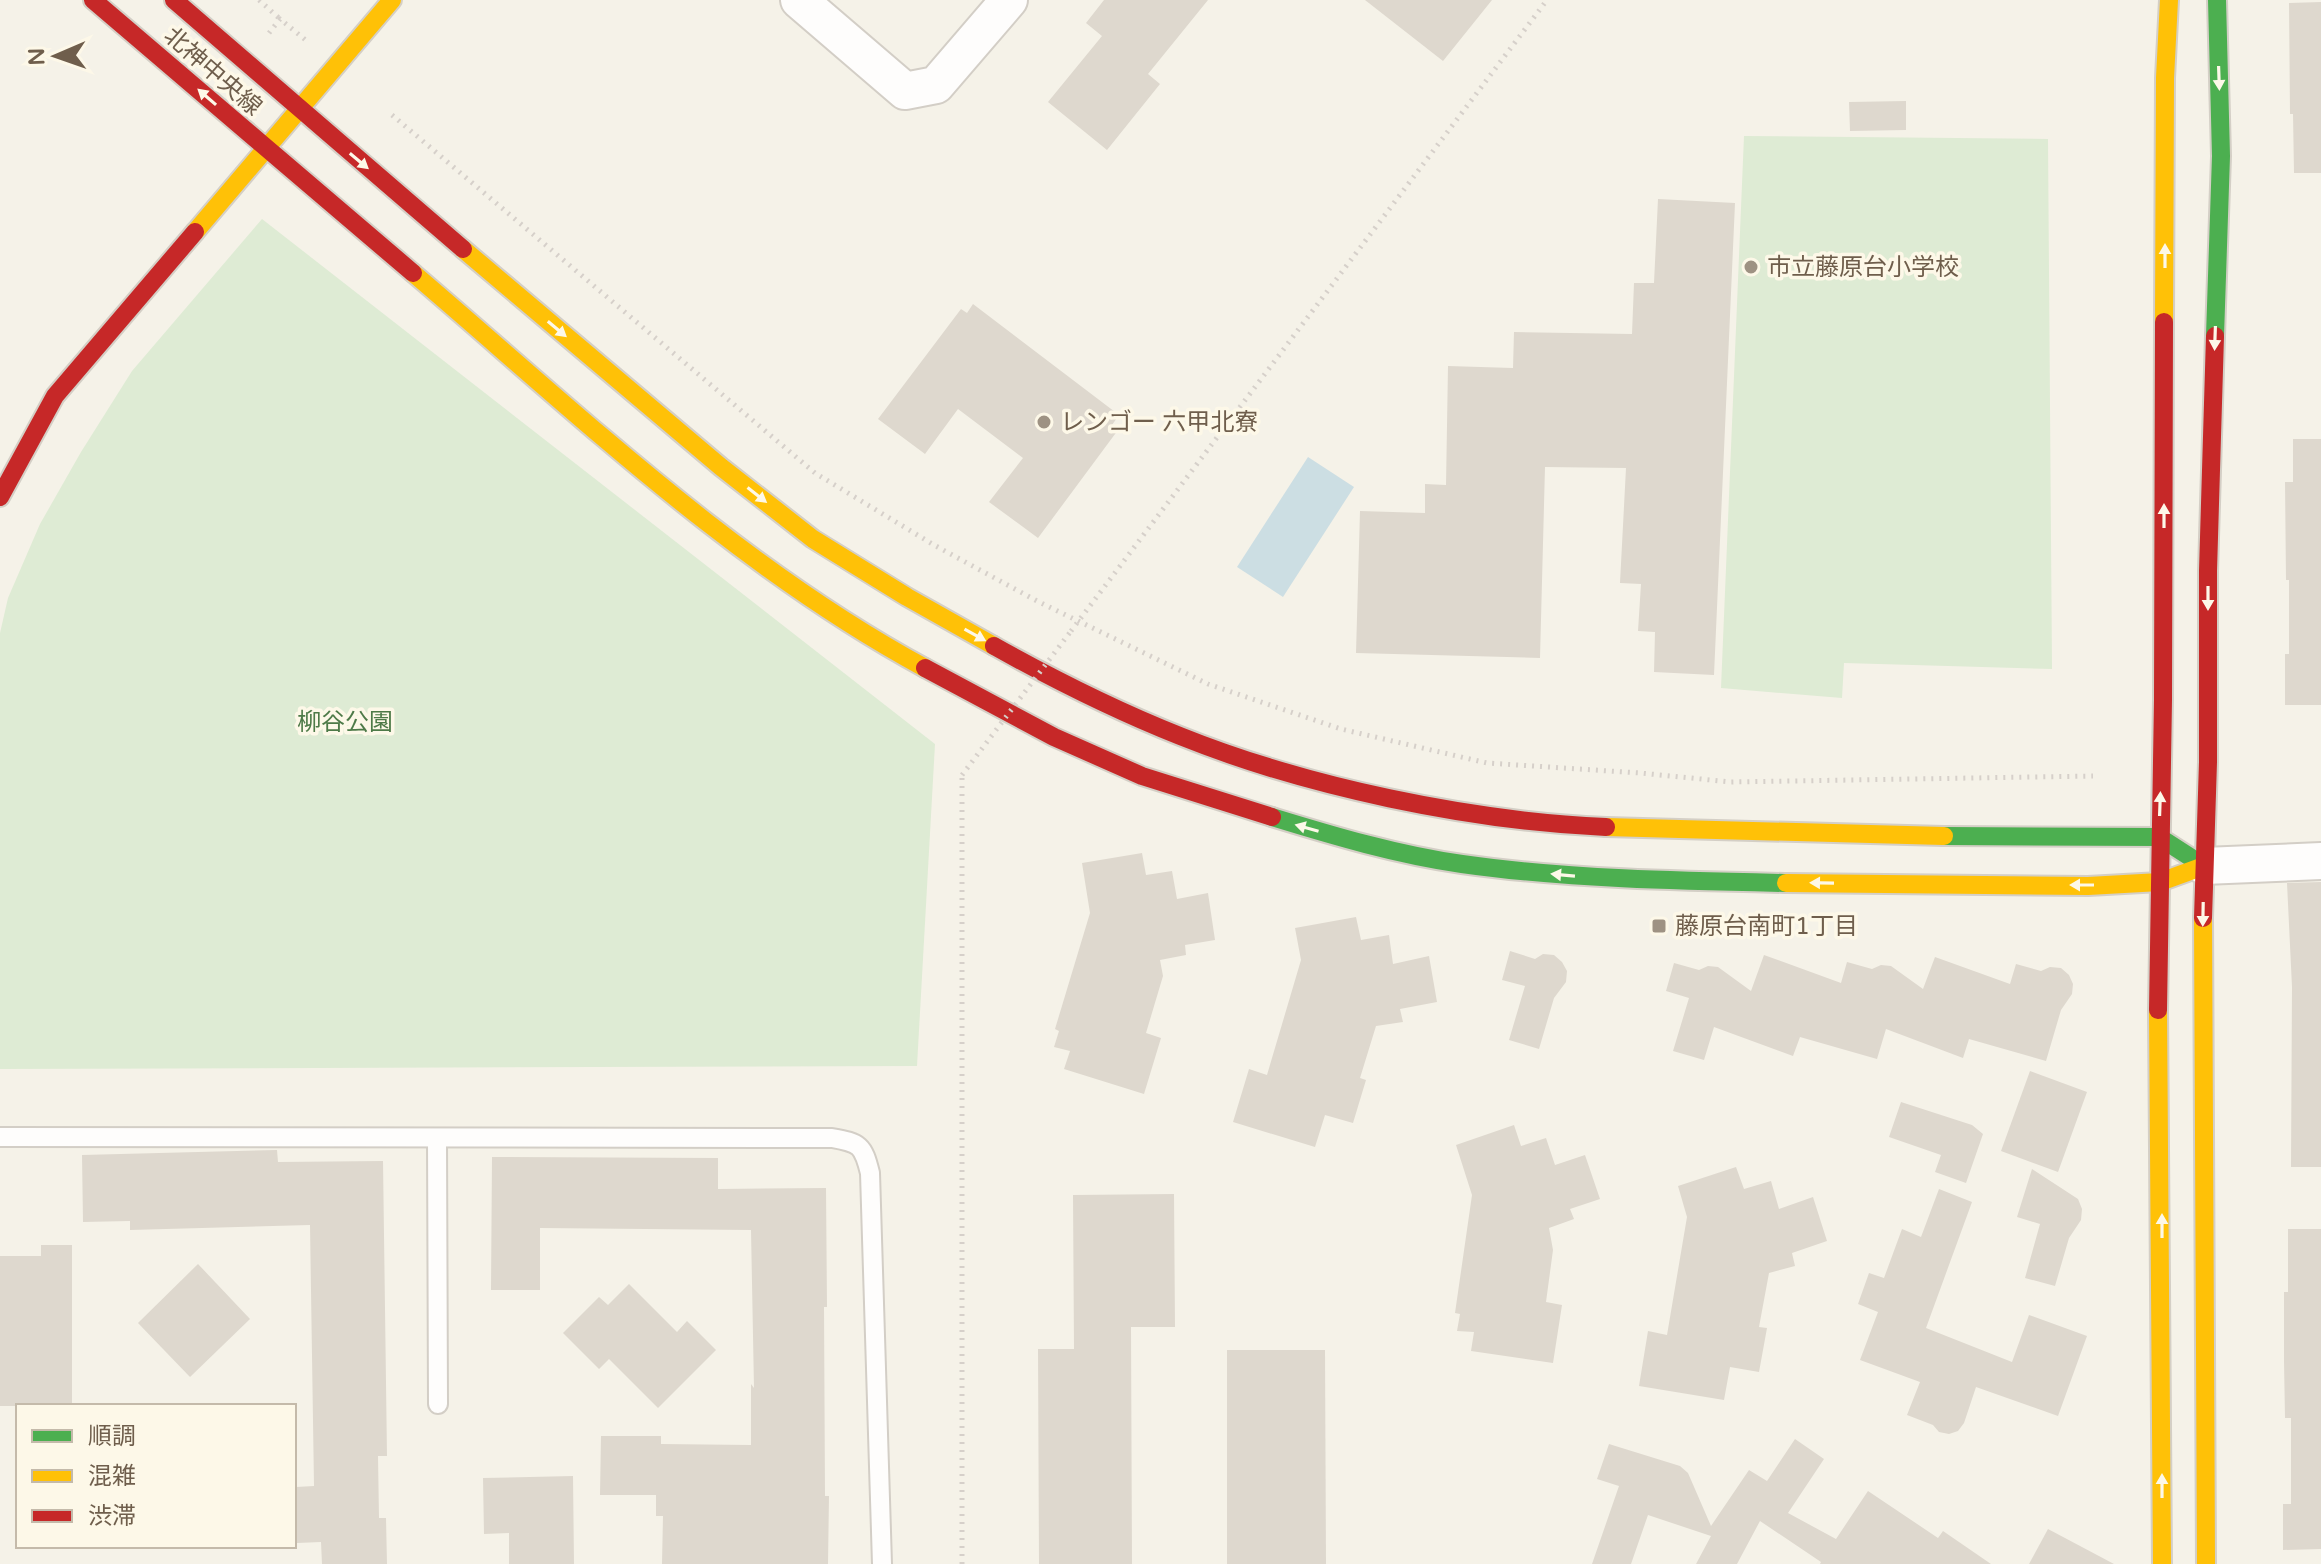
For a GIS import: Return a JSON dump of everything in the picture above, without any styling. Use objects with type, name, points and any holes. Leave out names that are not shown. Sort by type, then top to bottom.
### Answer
[{"type":"street","name":"北神中央線","points":[[93,0],[728,541],[885,646],[1054,737],[1142,776],[1349,840],[1460,864],[1566,875],[1738,882],[2088,886],[2160,882],[2204,866]]},
{"type":"street","points":[[174,0],[299,110],[709,457],[813,539],[907,597],[1032,667],[1180,736],[1283,770],[1395,799],[1543,824],[1695,831],[2159,837],[2204,866],[2321,861]]},
{"type":"street","points":[[0,497],[55,396],[392,0]]},
{"type":"street","points":[[799,0],[905,91],[936,85],[1009,0]]},
{"type":"street","points":[[2162,1564],[2158,958],[2163,700],[2165,78],[2169,0]]},
{"type":"street","points":[[2206,1564],[2202,959],[2208,762],[2208,571],[2221,156],[2217,0]]},
{"type":"lane","points":[[0,1137],[832,1138],[855,1142],[865,1152],[870,1173],[882,1564]]},
{"type":"lane","points":[[437,1138],[438,1404]]},
{"type":"path","points":[[259,0],[315,48]]},
{"type":"path","points":[[962,1564],[962,775],[1547,0]]},
{"type":"path","points":[[264,39],[280,19]]},
{"type":"path","points":[[392,115],[815,473],[934,545],[1077,622],[1223,689],[1341,729],[1487,763],[1731,782],[2093,776]]},
{"type":"green space","points":[[1744,136],[2048,139],[2052,669],[1844,663],[1842,698],[1721,688]]},
{"type":"green space","name":"柳谷公園","points":[[262,219],[935,744],[917,1066],[0,1069],[0,633],[8,598],[40,524],[132,371]]},
{"type":"shaded area","points":[[1308,457],[1354,487],[1283,597],[1237,567]]},
{"type":"building","points":[[1104,0],[1208,0],[1148,74],[1160,84],[1107,150],[1048,102],[1102,36],[1086,23]]},
{"type":"building","points":[[1365,0],[1492,0],[1443,61]]},
{"type":"building","points":[[2321,2],[2321,173],[2294,173],[2289,3]]},
{"type":"building","points":[[1906,101],[1906,130],[1850,131],[1849,102]]},
{"type":"building","points":[[1658,199],[1735,203],[1714,675],[1654,672],[1655,632],[1638,631],[1641,584],[1620,583],[1626,468],[1545,467],[1540,658],[1356,653],[1360,511],[1425,513],[1425,484],[1446,485],[1448,366],[1513,368],[1514,332],[1632,334],[1634,283],[1654,283]]},
{"type":"building","name":"レンゴー 六甲北寮","points":[[973,304],[1119,415],[1112,425],[1118,430],[1038,538],[989,502],[1023,458],[958,409],[925,454],[878,419],[961,309],[967,313]]},
{"type":"building","points":[[2293,439],[2321,439],[2321,705],[2285,705],[2289,580],[2286,580],[2285,482],[2293,482]]},
{"type":"building","points":[[1142,853],[1146,875],[1172,871],[1177,899],[1208,893],[1215,940],[1185,945],[1186,955],[1160,960],[1163,976],[1146,1033],[1161,1038],[1144,1094],[1064,1069],[1070,1051],[1054,1047],[1059,1031],[1055,1029],[1090,913],[1082,863]]},
{"type":"building","points":[[2321,882],[2321,1167],[2291,1167],[2292,987],[2287,883]]},
{"type":"building","points":[[1356,917],[1361,940],[1389,935],[1393,964],[1429,956],[1437,1002],[1400,1009],[1403,1022],[1376,1026],[1360,1078],[1366,1080],[1353,1123],[1325,1115],[1315,1147],[1233,1122],[1249,1069],[1267,1075],[1301,960],[1295,928]]},
{"type":"building","points":[[1510,951],[1535,959],[1543,954],[1554,955],[1567,971],[1566,982],[1554,998],[1539,1049],[1509,1040],[1525,986],[1502,980]]},
{"type":"building","points":[[1764,955],[1841,983],[1847,962],[1872,969],[1881,965],[1891,966],[1923,989],[1935,957],[2010,984],[2016,964],[2041,971],[2050,967],[2061,968],[2073,984],[2072,994],[2061,1010],[2046,1061],[1969,1039],[1963,1058],[1886,1029],[1877,1059],[1800,1037],[1793,1056],[1714,1027],[1704,1060],[1673,1051],[1689,998],[1666,991],[1674,963],[1699,970],[1708,966],[1718,967],[1751,991]]},
{"type":"building","points":[[2030,1071],[2087,1092],[2058,1172],[2001,1151]]},
{"type":"building","points":[[1901,1102],[1972,1125],[1983,1134],[1966,1183],[1935,1172],[1941,1155],[1889,1137]]},
{"type":"building","points":[[1514,1125],[1521,1146],[1546,1138],[1555,1165],[1585,1155],[1600,1199],[1570,1209],[1574,1219],[1549,1228],[1553,1250],[1546,1302],[1562,1305],[1553,1363],[1471,1351],[1474,1332],[1457,1331],[1460,1314],[1455,1313],[1472,1195],[1456,1145]]},
{"type":"building","points":[[277,1150],[278,1162],[383,1161],[387,1456],[378,1456],[379,1518],[386,1518],[387,1564],[322,1564],[321,1542],[297,1543],[296,1487],[314,1486],[310,1225],[130,1230],[130,1221],[83,1222],[82,1155]]},
{"type":"building","points":[[492,1157],[718,1158],[718,1189],[826,1188],[825,1496],[829,1496],[828,1564],[662,1564],[663,1516],[656,1516],[656,1495],[600,1495],[601,1436],[661,1436],[661,1444],[751,1445],[751,1384],[754,1388],[751,1230],[540,1228],[540,1290],[491,1290]]},
{"type":"building","points":[[1736,1167],[1744,1189],[1771,1181],[1779,1209],[1813,1197],[1827,1241],[1792,1253],[1795,1266],[1769,1273],[1759,1327],[1767,1328],[1759,1372],[1730,1367],[1724,1400],[1639,1386],[1648,1331],[1667,1335],[1687,1217],[1678,1186]]},
{"type":"building","points":[[2032,1169],[2078,1199],[2082,1209],[2081,1220],[2069,1238],[2055,1286],[2025,1278],[2040,1224],[2017,1217]]},
{"type":"building","points":[[1939,1189],[1972,1202],[1926,1328],[2012,1362],[2029,1315],[2087,1336],[2058,1416],[1976,1387],[1964,1423],[1958,1431],[1949,1434],[1939,1432],[1933,1425],[1907,1415],[1920,1382],[1860,1360],[1878,1312],[1858,1304],[1869,1273],[1884,1278],[1902,1229],[1921,1237]]},
{"type":"building","points":[[1174,1194],[1175,1327],[1131,1327],[1132,1564],[1039,1564],[1038,1349],[1074,1349],[1073,1195]]},
{"type":"building","points":[[2288,1229],[2321,1229],[2321,1549],[2283,1550],[2283,1504],[2291,1504],[2291,1418],[2285,1418],[2284,1361]]},
{"type":"building","points":[[41,1245],[72,1245],[72,1404],[0,1406],[0,1256],[41,1256]]},
{"type":"building","points":[[198,1264],[250,1319],[190,1377],[138,1323]]},
{"type":"building","points":[[629,1284],[677,1332],[687,1321],[716,1350],[658,1408],[609,1359],[599,1369],[563,1333],[599,1297],[608,1305]]},
{"type":"building","points":[[1227,1350],[1325,1350],[1326,1564],[1227,1564]]},
{"type":"building","points":[[1795,1439],[1824,1459],[1788,1513],[1836,1539],[1868,1491],[1938,1538],[1943,1531],[1991,1564],[1820,1564],[1760,1521],[1737,1564],[1696,1564],[1711,1536],[1648,1515],[1631,1564],[1592,1564],[1619,1486],[1597,1479],[1609,1444],[1680,1466],[1688,1473],[1711,1526],[1749,1470],[1767,1481]]},
{"type":"building","points":[[573,1476],[574,1564],[509,1564],[509,1533],[484,1534],[483,1478]]},
{"type":"building","points":[[2048,1529],[2114,1564],[2029,1564]]},
{"type":"traffic: fast","points":[[2215,336],[2221,156],[2217,0]]},
{"type":"traffic: fast","points":[[1272,817],[1390,850],[1462,864],[1583,876],[1786,883]]},
{"type":"traffic: fast","points":[[1944,836],[2159,837],[2204,866]]},
{"type":"traffic: slow","points":[[195,232],[392,0]]},
{"type":"traffic: slow","points":[[2164,322],[2165,78],[2169,0]]},
{"type":"traffic: slow","points":[[463,249],[721,467],[813,539],[994,646]]},
{"type":"traffic: slow","points":[[413,273],[597,432],[722,534],[855,627],[925,668]]},
{"type":"traffic: slow","points":[[1606,827],[1944,836]]},
{"type":"traffic: slow","points":[[1786,883],[2088,886],[2160,882],[2204,866]]},
{"type":"traffic: slow","points":[[2203,918],[2206,1564]]},
{"type":"traffic: slow","points":[[2158,1010],[2162,1564]]},
{"type":"traffic: jam","points":[[93,0],[413,273]]},
{"type":"traffic: jam","points":[[174,0],[463,249]]},
{"type":"traffic: jam","points":[[0,497],[55,396],[195,232]]},
{"type":"traffic: jam","points":[[2158,1010],[2164,322]]},
{"type":"traffic: jam","points":[[2203,918],[2215,336]]},
{"type":"traffic: jam","points":[[994,646],[1133,716],[1281,771],[1335,786],[1445,809],[1606,827]]},
{"type":"traffic: jam","points":[[925,668],[1054,737],[1142,776],[1272,817]]},
{"type":"place","name":"市立藤原台小学校","points":[[1751,267]]},
{"type":"place","name":"レンゴー 六甲北寮","points":[[1044,422]]},
{"type":"place","name":"藤原台南町1丁目","points":[[1659,926]]}]
